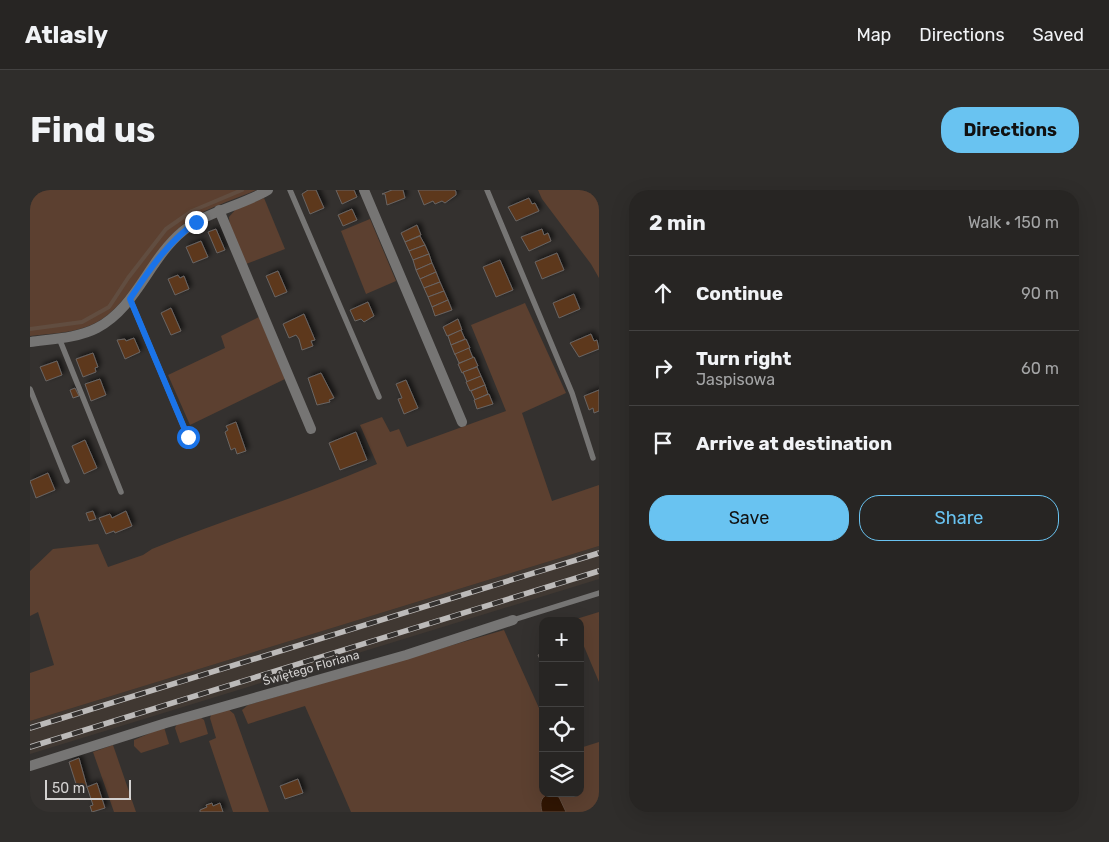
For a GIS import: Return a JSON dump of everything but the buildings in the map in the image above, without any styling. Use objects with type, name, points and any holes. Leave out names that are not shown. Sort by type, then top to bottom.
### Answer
[{"type":"street","points":[[30,342],[59,338],[96,329],[118,313],[130,299],[156,260],[171,243],[196,222],[219,210],[268,190]]},
{"type":"street","points":[[364,190],[462,422]]},
{"type":"street","points":[[219,210],[311,428]]},
{"type":"street","name":"Świętego Floriana","points":[[30,766],[166,723],[406,655],[513,620]]},
{"type":"lane","points":[[290,190],[379,397]]},
{"type":"lane","points":[[487,190],[572,393],[592,458]]},
{"type":"lane","points":[[130,299],[188,437]]},
{"type":"lane","points":[[59,338],[121,492]]},
{"type":"lane","points":[[30,388],[67,481]]},
{"type":"lane","name":"Świętego Floriana","points":[[513,620],[599,593]]},
{"type":"shaded area","points":[[30,190],[256,190],[205,211],[186,222],[166,241],[125,297],[101,320],[73,331],[30,336]]},
{"type":"shaded area","points":[[538,190],[599,190],[599,278],[591,264],[542,199]]},
{"type":"shaded area","points":[[264,198],[285,249],[246,264],[230,229],[229,217],[235,210]]},
{"type":"shaded area","points":[[370,219],[396,281],[366,294],[341,231]]},
{"type":"shaded area","points":[[525,303],[566,393],[522,413],[552,501],[599,485],[599,546],[30,721],[30,673],[54,665],[38,612],[30,616],[30,571],[53,549],[98,544],[108,567],[377,464],[360,425],[382,417],[390,432],[399,429],[407,447],[506,411],[471,325]]},
{"type":"shaded area","points":[[259,317],[285,379],[190,425],[168,375],[225,348],[221,336]]},
{"type":"shaded area","points":[[599,546],[599,579],[30,754],[30,721]]},
{"type":"shaded area","points":[[599,612],[599,682],[584,646],[583,617]]},
{"type":"shaded area","points":[[504,630],[539,708],[539,797],[584,797],[584,747],[599,742],[599,812],[351,812],[305,706],[248,724],[242,710],[248,705]]},
{"type":"shaded area","points":[[227,708],[234,714],[269,812],[233,812],[209,741],[216,738],[210,718],[212,713]]},
{"type":"shaded area","points":[[200,717],[204,720],[208,734],[180,743],[175,728],[177,724]]},
{"type":"shaded area","points":[[164,727],[169,744],[141,753],[134,746],[134,740]]},
{"type":"shaded area","points":[[113,745],[136,812],[114,812],[93,752]]},
{"type":"shaded area","points":[[543,797],[559,797],[566,812],[542,812],[541,801]]},
{"type":"waterway","points":[[30,329],[82,322],[109,307],[128,278],[166,229],[192,211],[242,190]]},
{"type":"railway","points":[[30,728],[599,553]]},
{"type":"railway","points":[[30,747],[599,571]]},
{"type":"route","points":[[188,437],[130,299],[156,260],[182,232],[196,222]]}]
